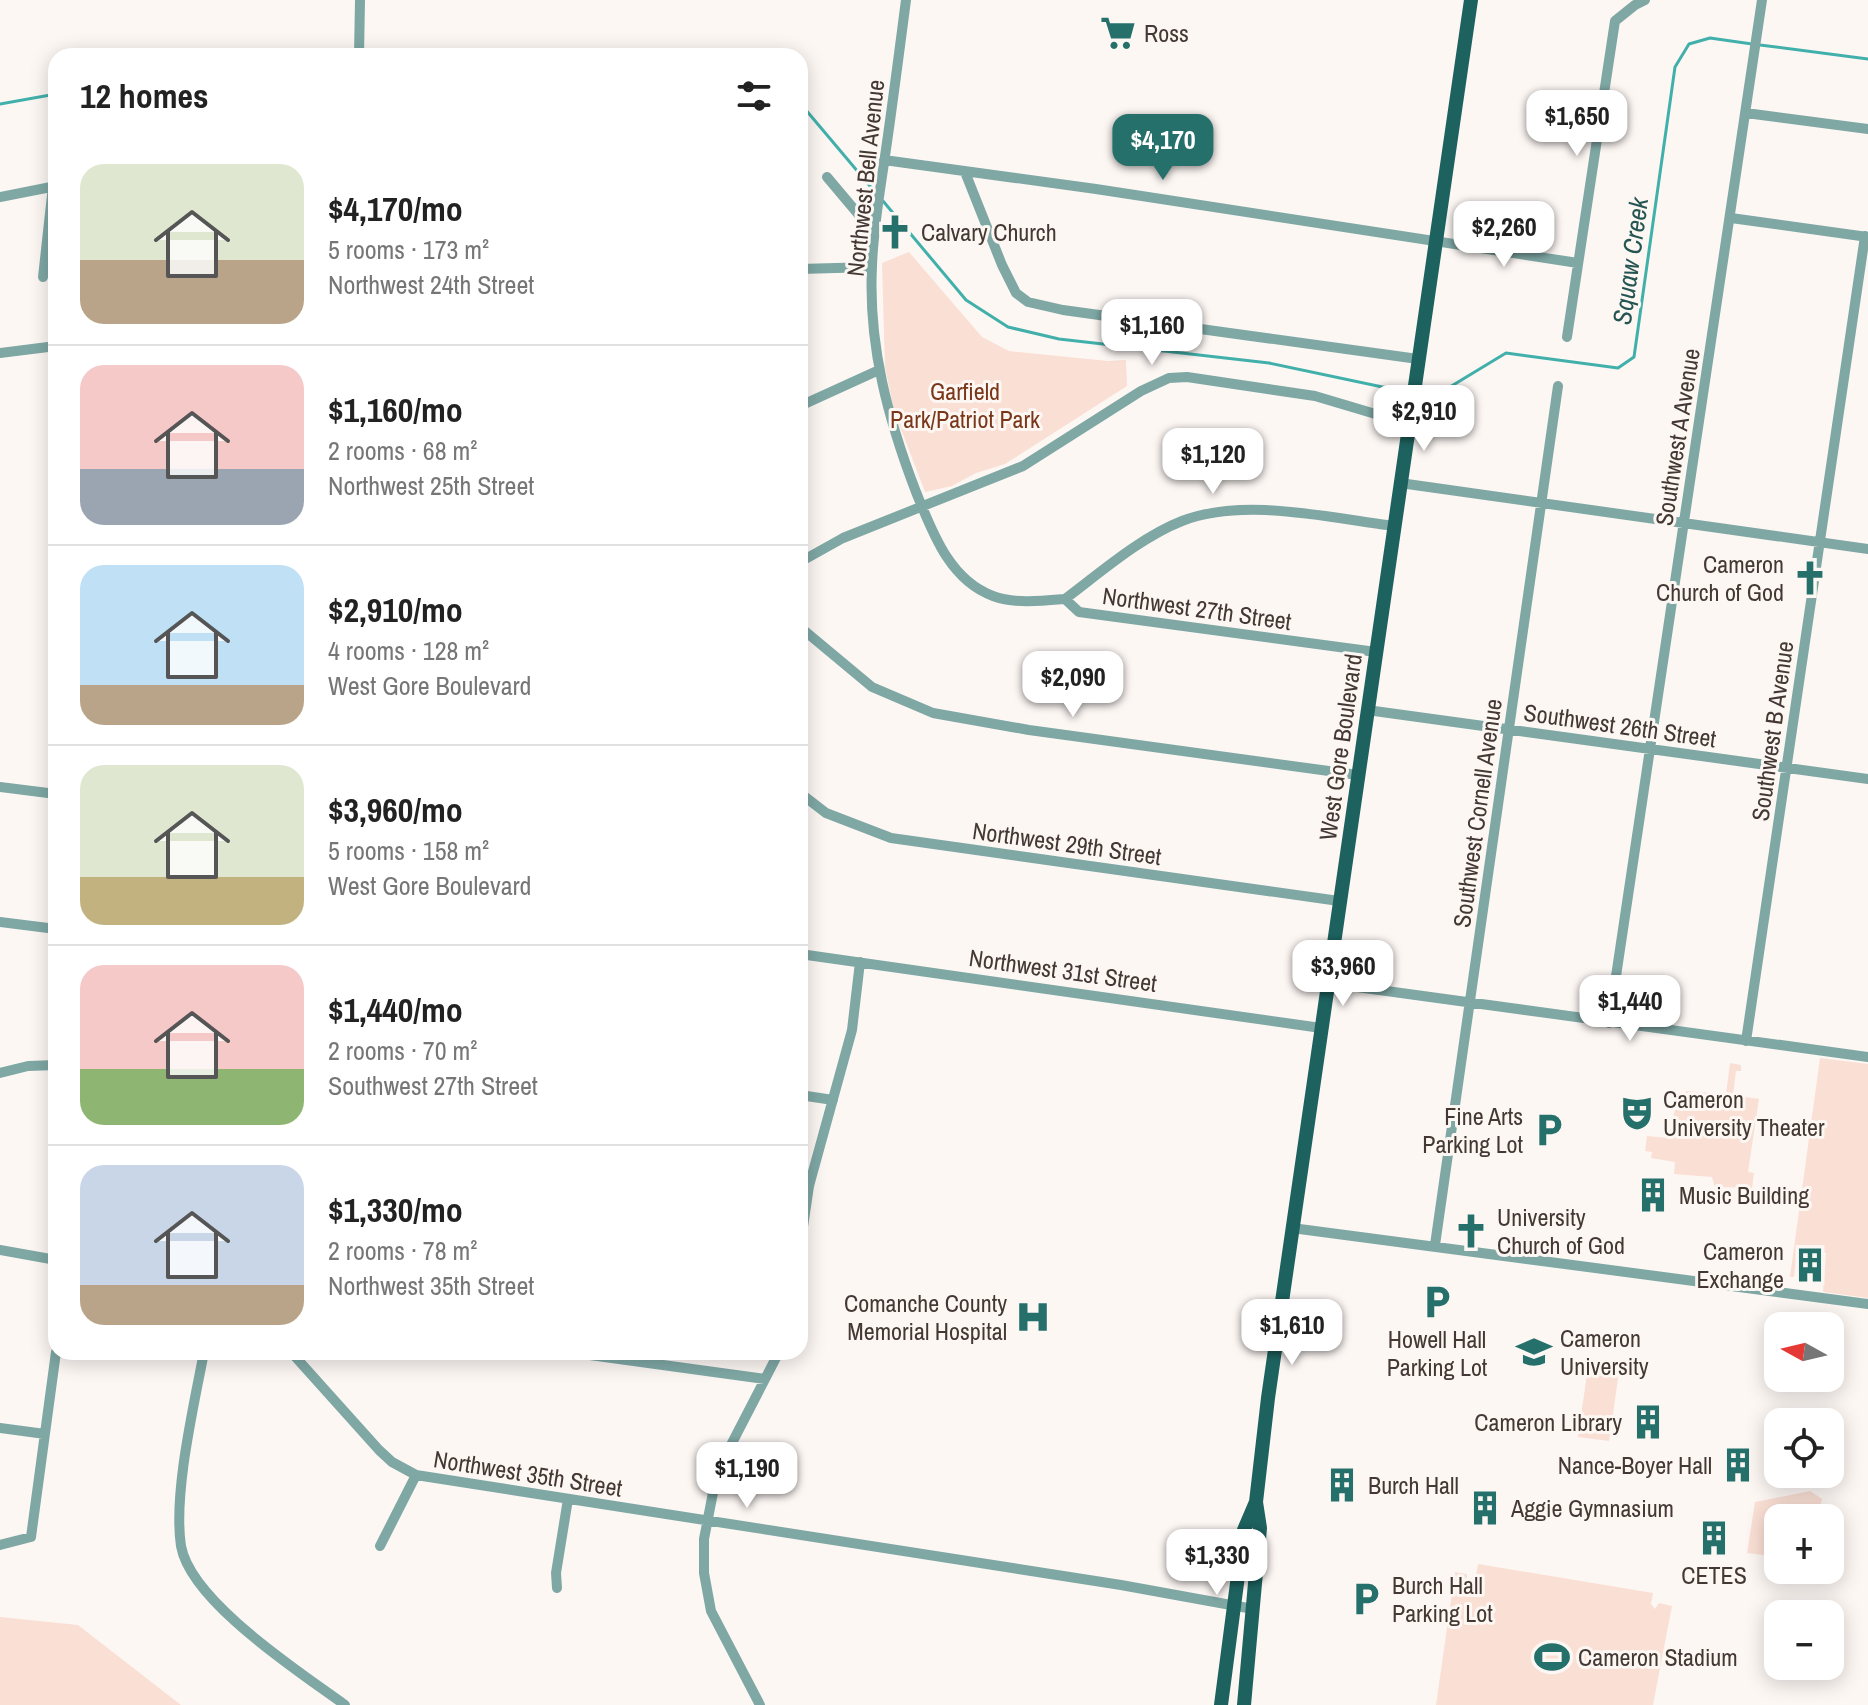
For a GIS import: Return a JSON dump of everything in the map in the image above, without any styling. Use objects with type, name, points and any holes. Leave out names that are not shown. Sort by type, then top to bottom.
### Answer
[{"type":"main road","name":"West Gore Boulevard","points":[[1221,1705],[1244,1530],[1256,1502],[1292,1228],[1471,0]]},
{"type":"main road","name":"West Gore Boulevard","points":[[1244,1705],[1260,1528],[1256,1502]]},
{"type":"street","points":[[359,48],[360,0]]},
{"type":"street","name":"Northwest Bell Avenue","points":[[879,370],[872,267],[906,0]]},
{"type":"street","name":"Southwest A Avenue","points":[[1609,1023],[1762,0]]},
{"type":"street","points":[[1567,337],[1615,21],[1640,2]]},
{"type":"street","points":[[1746,113],[1868,129]]},
{"type":"street","points":[[884,160],[1578,263]]},
{"type":"street","points":[[965,172],[1002,265],[1016,293],[1028,302],[1063,310],[1418,359]]},
{"type":"street","points":[[827,177],[859,215],[877,214]]},
{"type":"street","points":[[0,197],[48,187]]},
{"type":"street","points":[[1731,218],[1866,236]]},
{"type":"street","points":[[43,277],[48,236]]},
{"type":"street","name":"Southwest B Avenue","points":[[1746,1041],[1866,236]]},
{"type":"street","points":[[808,269],[872,267]]},
{"type":"street","points":[[0,353],[48,347]]},
{"type":"street","points":[[808,402],[879,370]]},
{"type":"street","name":"Northwest 27th Street","points":[[879,370],[894,436],[923,508],[943,553],[970,585],[994,597],[1026,602],[1065,599],[1079,612],[1376,652]]},
{"type":"street","points":[[808,558],[843,538],[1023,466],[1141,391],[1169,378],[1202,379],[1315,396],[1409,424]]},
{"type":"street","name":"Southwest Cornell Avenue","points":[[1435,1245],[1558,386]]},
{"type":"street","points":[[1400,483],[1868,549]]},
{"type":"street","points":[[1065,599],[1127,553],[1181,521],[1221,511],[1266,510],[1394,526]]},
{"type":"street","points":[[808,634],[872,687],[933,713],[1029,730],[1358,775]]},
{"type":"street","name":"Southwest 26th Street","points":[[1367,710],[1868,779]]},
{"type":"street","points":[[0,787],[48,793]]},
{"type":"street","name":"Northwest 29th Street","points":[[808,799],[826,813],[891,838],[1339,901]]},
{"type":"street","points":[[0,922],[48,928]]},
{"type":"street","name":"Northwest 31st Street","points":[[808,955],[1321,1028]]},
{"type":"street","points":[[808,1192],[852,1030],[860,962]]},
{"type":"street","points":[[1328,983],[1868,1057]]},
{"type":"street","points":[[0,1073],[28,1066],[48,1065]]},
{"type":"street","points":[[808,1096],[833,1100]]},
{"type":"street","points":[[1292,1228],[1868,1304]]},
{"type":"street","points":[[0,1250],[48,1259]]},
{"type":"street","points":[[0,1545],[31,1537],[55,1360]]},
{"type":"street","points":[[203,1360],[181,1494],[181,1547],[193,1574],[213,1601],[345,1705]]},
{"type":"street","name":"Northwest 35th Street","points":[[298,1360],[379,1450],[392,1462],[416,1475],[1121,1585],[1253,1609]]},
{"type":"street","points":[[626,1360],[765,1379]]},
{"type":"street","points":[[757,1704],[711,1611],[704,1573],[704,1539],[717,1472],[775,1360]]},
{"type":"street","points":[[0,1428],[45,1434]]},
{"type":"street","points":[[380,1546],[416,1475]]},
{"type":"street","points":[[557,1588],[556,1573],[568,1499]]},
{"type":"green space","name":"Garfield Park/Patriot Park","points":[[909,252],[982,337],[1009,351],[1126,360],[1127,386],[1005,464],[976,473],[952,486],[925,492],[894,411],[885,367],[882,263]]},
{"type":"green space","points":[[1820,1058],[1868,1064],[1868,1298],[1823,1292],[1826,1253],[1797,1250],[1794,1277],[1790,1277]]},
{"type":"green space","points":[[1730,1063],[1741,1065],[1741,1071],[1736,1071],[1733,1095],[1759,1099],[1748,1172],[1754,1173],[1752,1188],[1721,1187],[1720,1191],[1716,1191],[1712,1177],[1674,1174],[1675,1162],[1651,1158],[1652,1152],[1645,1151],[1647,1136],[1668,1138],[1675,1110],[1683,1109],[1686,1091],[1726,1094]]},
{"type":"green space","points":[[1589,1360],[1620,1365],[1609,1441],[1578,1437]]},
{"type":"green space","points":[[1810,1491],[1822,1499],[1821,1504],[1764,1504],[1764,1555],[1747,1553],[1755,1502]]},
{"type":"green space","name":"Cameron Stadium","points":[[1478,1564],[1653,1593],[1651,1604],[1655,1609],[1659,1603],[1672,1606],[1653,1705],[1436,1705],[1455,1572],[1467,1574],[1467,1580],[1476,1576]]},
{"type":"green space","points":[[0,1617],[78,1625],[181,1705],[0,1705]]},
{"type":"waterway","name":"Squaw Creek","points":[[1435,396],[1506,353],[1618,368],[1634,357],[1675,67],[1689,44],[1710,38],[1752,44]]},
{"type":"waterway","name":"Squaw Creek","points":[[1760,45],[1868,59]]},
{"type":"waterway","name":"Squaw Creek","points":[[0,104],[48,95]]},
{"type":"waterway","name":"Squaw Creek","points":[[808,112],[875,192]]},
{"type":"waterway","name":"Squaw Creek","points":[[883,201],[966,300],[1008,327],[1059,339],[1269,363],[1392,389]]},
{"type":"place","name":"Ross","points":[[1118,33]]},
{"type":"place","name":"Calvary Church","points":[[895,232]]},
{"type":"place","name":"Cameron Church of God","points":[[1810,578]]},
{"type":"place","name":"Cameron University Theater","points":[[1637,1113]]},
{"type":"place","name":"Fine Arts Parking Lot","points":[[1549,1130]]},
{"type":"place","name":"Music Building","points":[[1653,1195]]},
{"type":"place","name":"University Church of God","points":[[1471,1231]]},
{"type":"place","name":"Cameron Exchange","points":[[1810,1265]]},
{"type":"place","name":"Howell Hall Parking Lot","points":[[1437,1302]]},
{"type":"place","name":"Comanche County Memorial Hospital","points":[[1033,1317]]},
{"type":"place","name":"Cameron University","points":[[1534,1352]]},
{"type":"place","name":"Cameron Library","points":[[1648,1422]]},
{"type":"place","name":"Nance-Boyer Hall","points":[[1738,1465]]},
{"type":"place","name":"Burch Hall","points":[[1342,1485]]},
{"type":"place","name":"Aggie Gymnasium","points":[[1485,1508]]},
{"type":"place","name":"CETES","points":[[1714,1538]]},
{"type":"place","name":"Burch Hall Parking Lot","points":[[1366,1599]]},
{"type":"place","name":"Cameron Stadium","points":[[1552,1657]]}]
